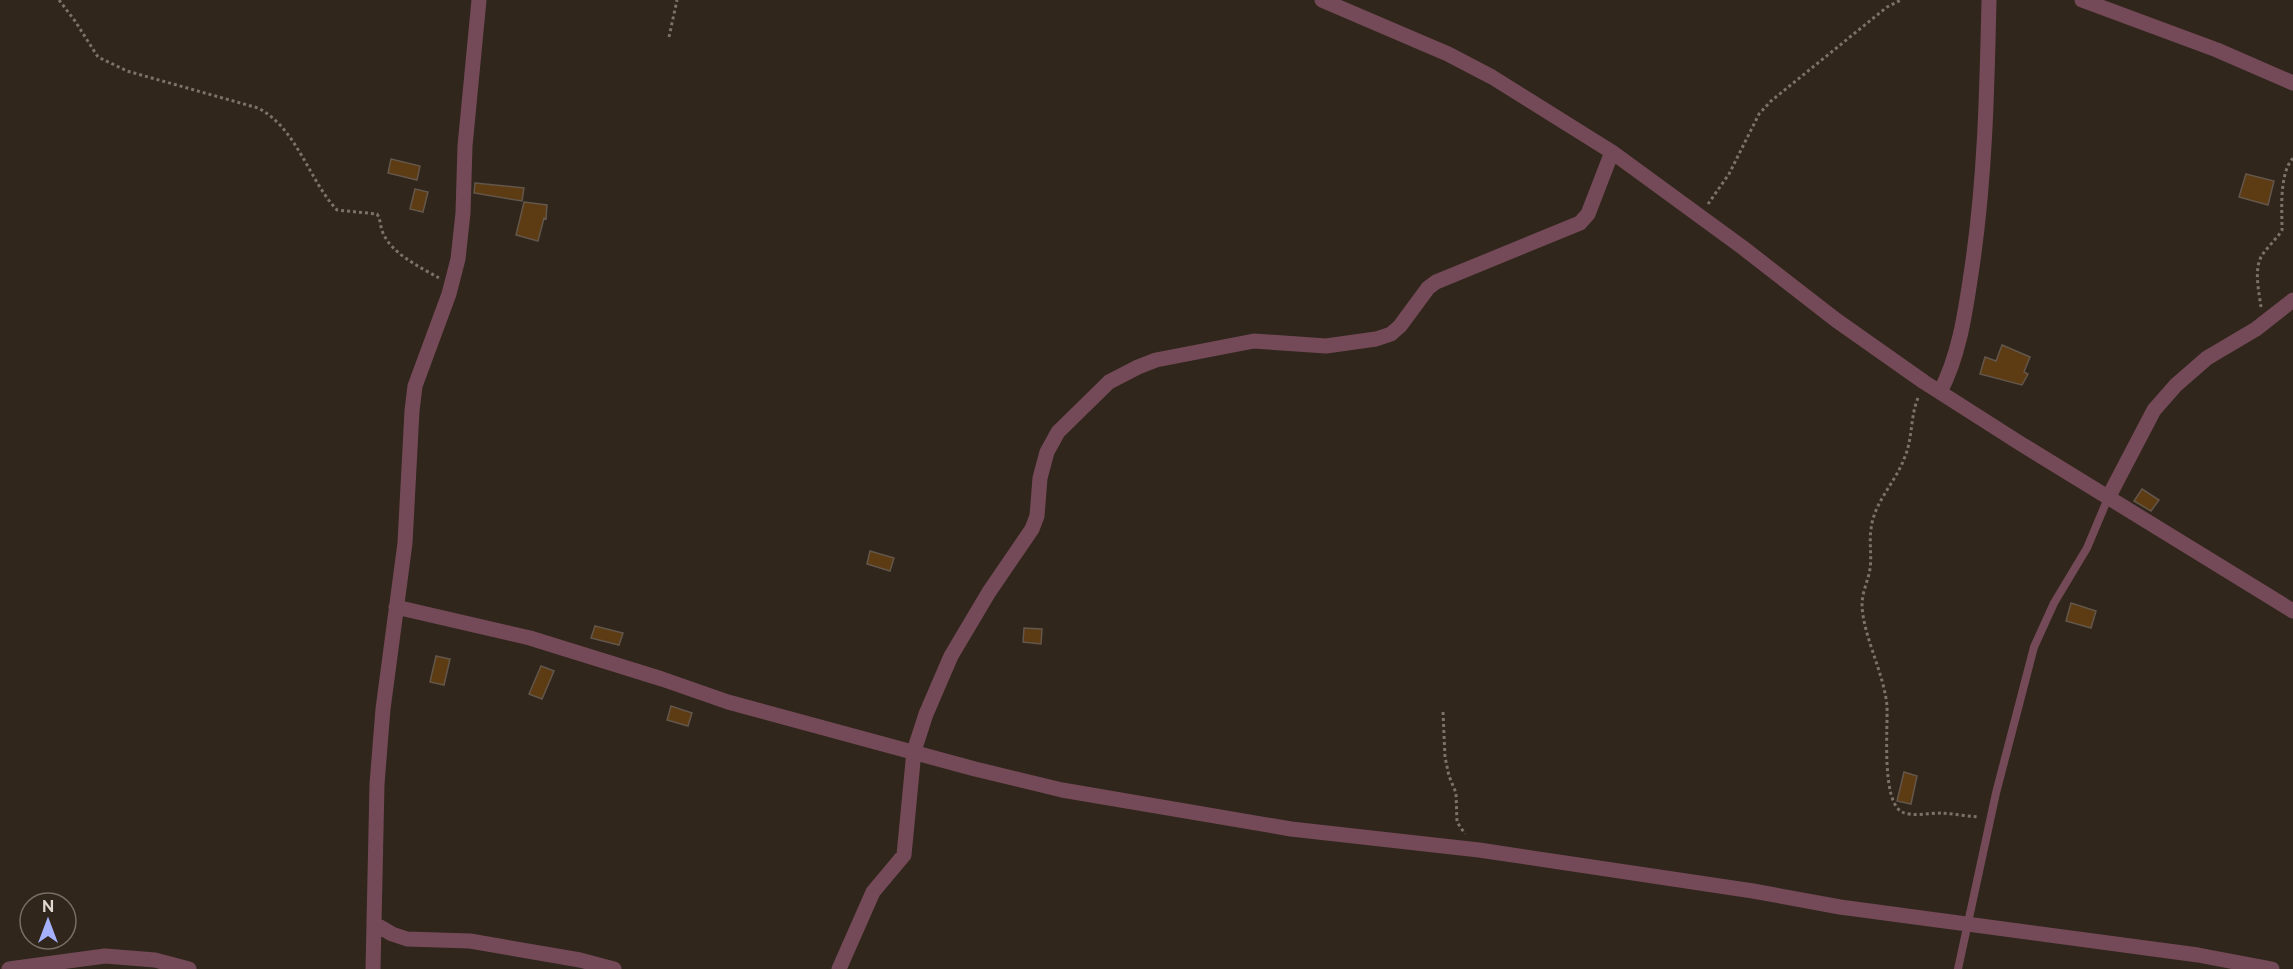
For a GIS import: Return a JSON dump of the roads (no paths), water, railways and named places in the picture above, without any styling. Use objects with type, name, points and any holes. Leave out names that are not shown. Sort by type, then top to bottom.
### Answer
[{"type":"street","points":[[373,969],[377,784],[383,709],[405,543],[415,386],[458,259],[463,213],[465,146],[479,0]]},
{"type":"street","points":[[1322,0],[1448,54],[1492,77],[1612,152],[1836,320],[1924,382],[2293,611]]},
{"type":"street","points":[[1940,392],[1952,370],[1967,301],[1980,212],[1987,102],[1989,0]]},
{"type":"street","points":[[2082,0],[2217,50],[2293,83]]},
{"type":"street","points":[[838,969],[873,892],[904,855],[914,751],[926,714],[951,656],[989,592],[1032,530],[1037,516],[1040,478],[1047,452],[1058,432],[1110,382],[1156,360],[1254,341],[1326,346],[1376,339],[1390,334],[1400,326],[1428,288],[1436,282],[1580,223],[1588,214],[1612,152]]},
{"type":"street","points":[[2108,498],[2154,410],[2176,385],[2207,358],[2262,324],[2293,300]]},
{"type":"street","points":[[396,607],[530,638],[728,702],[975,769],[1095,795],[1291,829],[1477,849],[1741,889],[1840,907],[2199,955],[2272,969]]},
{"type":"street","points":[[375,924],[406,939],[470,941],[580,960],[614,969]]},
{"type":"street","points":[[9,969],[105,956],[155,960],[189,969]]},
{"type":"lane","points":[[1958,969],[1990,818],[2034,647],[2054,603],[2087,548],[2108,498]]}]
